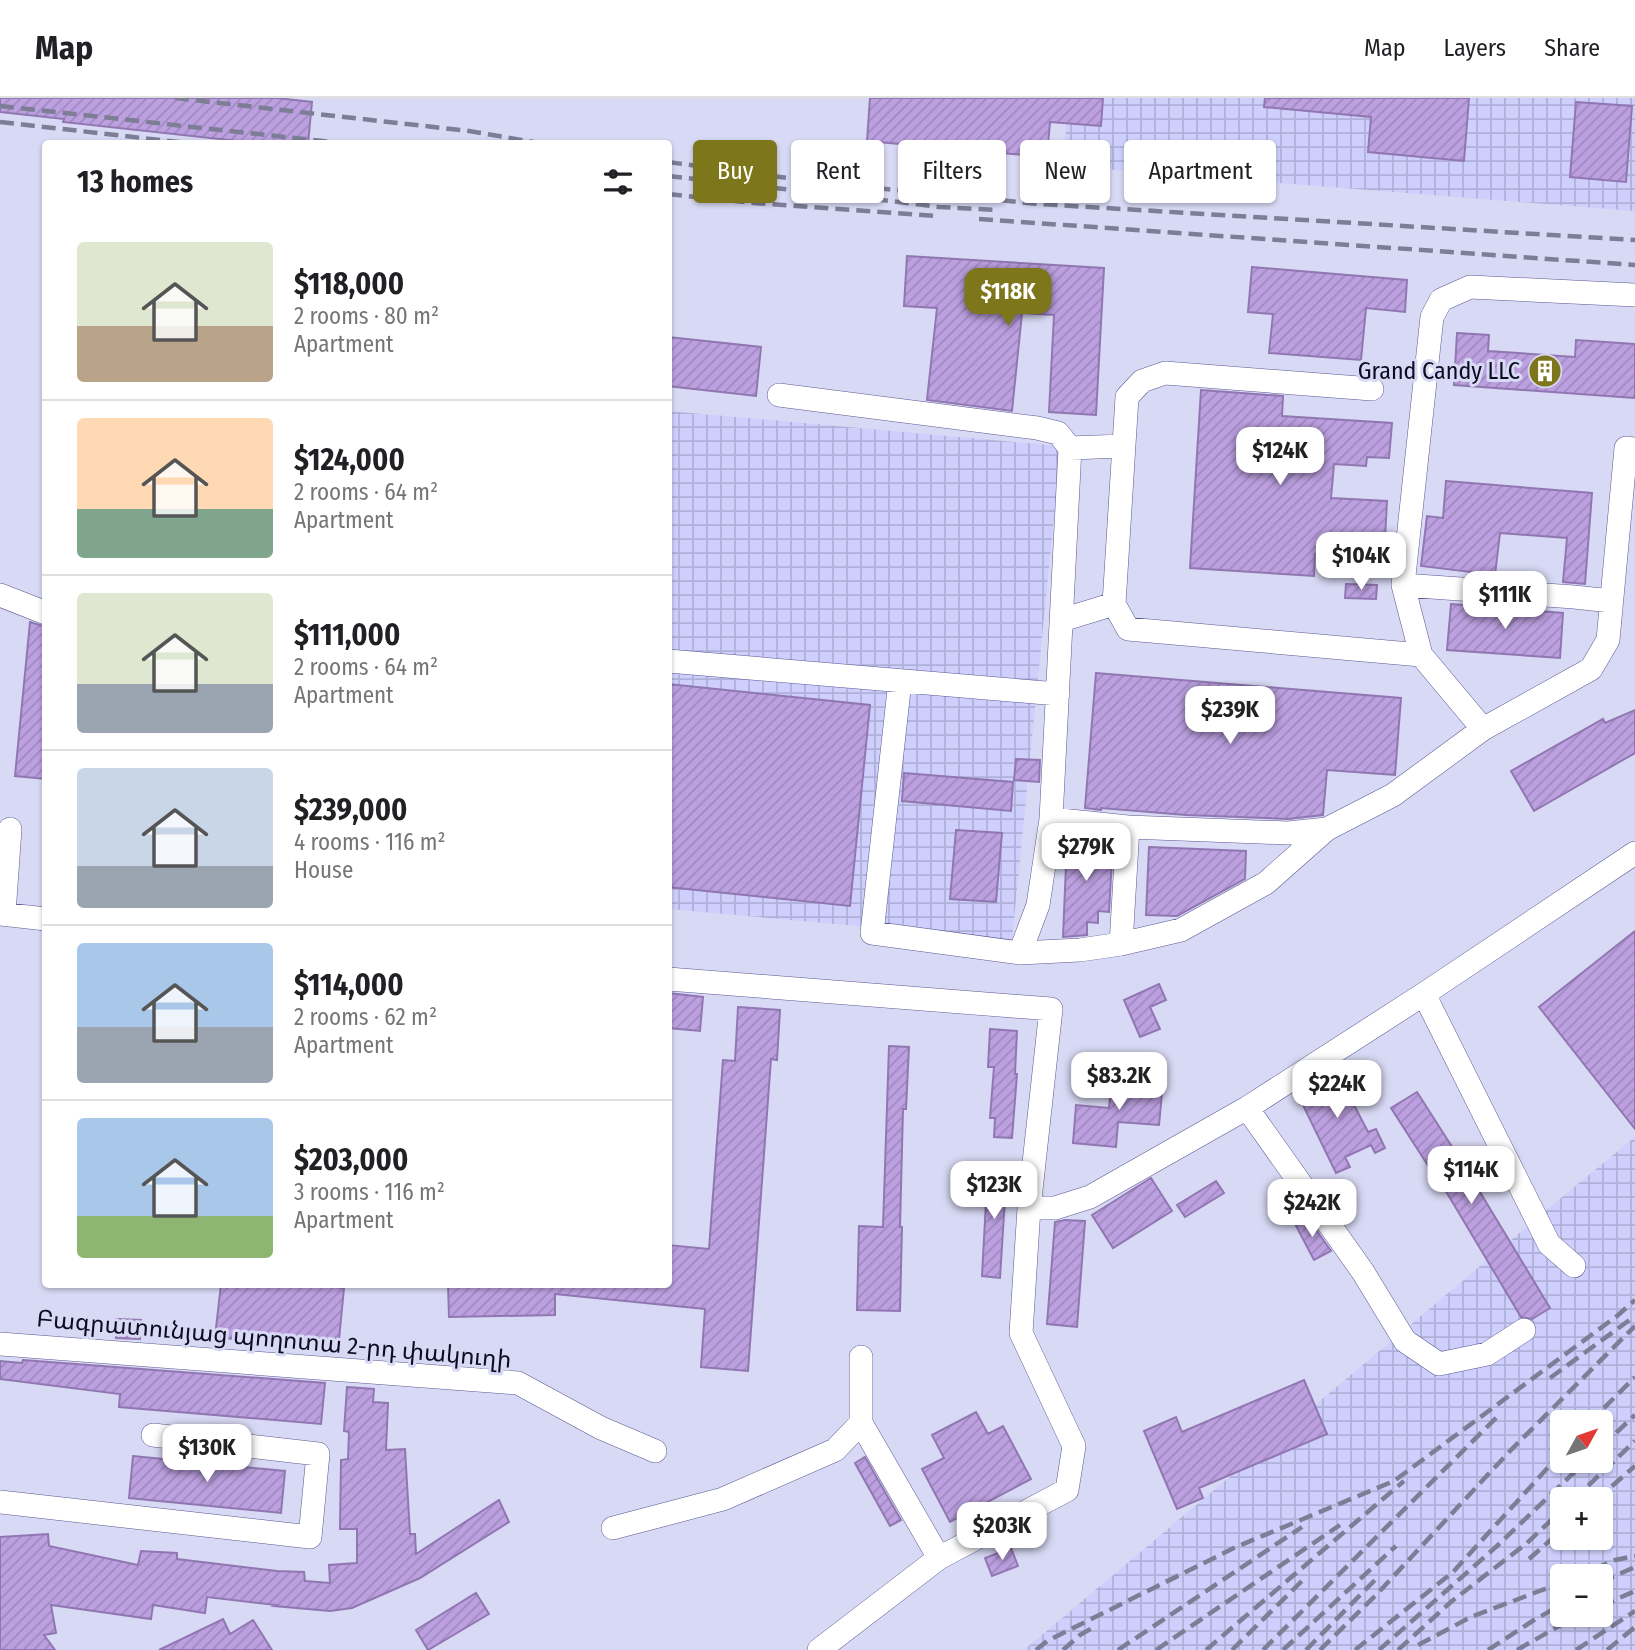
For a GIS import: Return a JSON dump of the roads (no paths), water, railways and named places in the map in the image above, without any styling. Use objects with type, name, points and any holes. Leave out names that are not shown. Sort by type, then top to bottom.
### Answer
[{"type":"street","points":[[1483,729],[1421,655],[1403,585],[1432,317],[1441,300],[1470,287],[1635,295]]},
{"type":"street","points":[[1372,389],[1165,373],[1142,381],[1127,397],[1114,604],[1128,629],[1421,655]]},
{"type":"street","points":[[779,395],[1037,428],[1058,433],[1070,448],[1052,819],[1038,905],[1020,953]]},
{"type":"street","points":[[1070,448],[1124,446]]},
{"type":"street","points":[[900,681],[872,933],[1020,953],[1080,950],[1181,930],[1266,883],[1327,829],[1394,796],[1483,729],[1591,670],[1608,640],[1626,448],[1635,449]]},
{"type":"street","points":[[1403,585],[1611,601]]},
{"type":"street","points":[[0,595],[42,611]]},
{"type":"street","points":[[1062,620],[1114,604]]},
{"type":"street","points":[[672,661],[1058,694]]},
{"type":"street","points":[[1052,819],[1128,827],[1288,833],[1327,829]]},
{"type":"street","points":[[1121,944],[1128,827]]},
{"type":"street","points":[[10,829],[2,914],[42,919]]},
{"type":"street","points":[[1029,1208],[1055,1208],[1090,1197],[1247,1108],[1635,853]]},
{"type":"street","points":[[672,979],[1051,1009],[1029,1208],[1021,1333],[1074,1446],[1067,1490],[939,1558],[819,1650]]},
{"type":"street","points":[[1424,994],[1549,1244],[1574,1266]]},
{"type":"street","points":[[1247,1108],[1363,1272],[1405,1342],[1439,1364],[1487,1354],[1524,1330]]},
{"type":"street","name":"Բագրատունյաց պողոտա 2-րդ փակուղի","points":[[0,1344],[518,1383],[601,1429],[655,1451]]},
{"type":"street","points":[[860,1357],[861,1423],[939,1558]]},
{"type":"street","points":[[613,1528],[723,1499],[835,1450],[861,1423]]},
{"type":"street","points":[[0,1502],[310,1537],[318,1454],[153,1435]]},
{"type":"railway","points":[[175,98],[469,131],[522,140]]},
{"type":"railway","points":[[0,106],[313,140]]},
{"type":"railway","points":[[0,122],[160,140]]},
{"type":"railway","points":[[672,163],[825,183],[1039,204],[1635,240]]},
{"type":"railway","points":[[672,176],[791,190]]},
{"type":"railway","points":[[672,194],[937,216]]},
{"type":"railway","points":[[884,200],[996,210]]},
{"type":"railway","points":[[979,219],[1635,265]]},
{"type":"railway","points":[[1036,1650],[1047,1641],[1236,1547],[1394,1481],[1635,1300]]},
{"type":"railway","points":[[1550,1378],[1635,1316]]},
{"type":"railway","points":[[1320,1650],[1377,1594],[1509,1452],[1635,1326]]},
{"type":"railway","points":[[1602,1410],[1635,1377]]},
{"type":"railway","points":[[1614,1435],[1635,1415]]},
{"type":"railway","points":[[1263,1650],[1498,1416]]},
{"type":"railway","points":[[1587,1487],[1635,1441]]},
{"type":"railway","points":[[1355,1650],[1453,1572],[1550,1465]]},
{"type":"railway","points":[[1611,1487],[1635,1466]]},
{"type":"railway","points":[[1379,1650],[1497,1546],[1572,1474]]},
{"type":"railway","points":[[1206,1650],[1404,1481]]},
{"type":"railway","points":[[1398,1650],[1452,1601],[1527,1543],[1550,1521]]},
{"type":"railway","points":[[1156,1650],[1340,1525]]},
{"type":"railway","points":[[1118,1650],[1302,1527]]},
{"type":"railway","points":[[1529,1559],[1550,1540]]},
{"type":"railway","points":[[1283,1650],[1396,1546]]},
{"type":"railway","points":[[1606,1564],[1635,1556]]},
{"type":"railway","points":[[1613,1577],[1635,1567]]},
{"type":"railway","points":[[1232,1650],[1304,1579]]},
{"type":"railway","points":[[1306,1650],[1376,1579]]},
{"type":"railway","points":[[1418,1645],[1471,1617],[1550,1587]]},
{"type":"railway","points":[[1613,1601],[1635,1591]]},
{"type":"railway","points":[[1488,1650],[1550,1611]]},
{"type":"railway","points":[[1576,1650],[1635,1611]]},
{"type":"railway","points":[[1063,1650],[1094,1627]]},
{"type":"railway","points":[[1517,1650],[1557,1627]]},
{"type":"railway","points":[[1607,1650],[1635,1627]]},
{"type":"place","name":"Grand Candy LLC","points":[[1545,371]]}]
